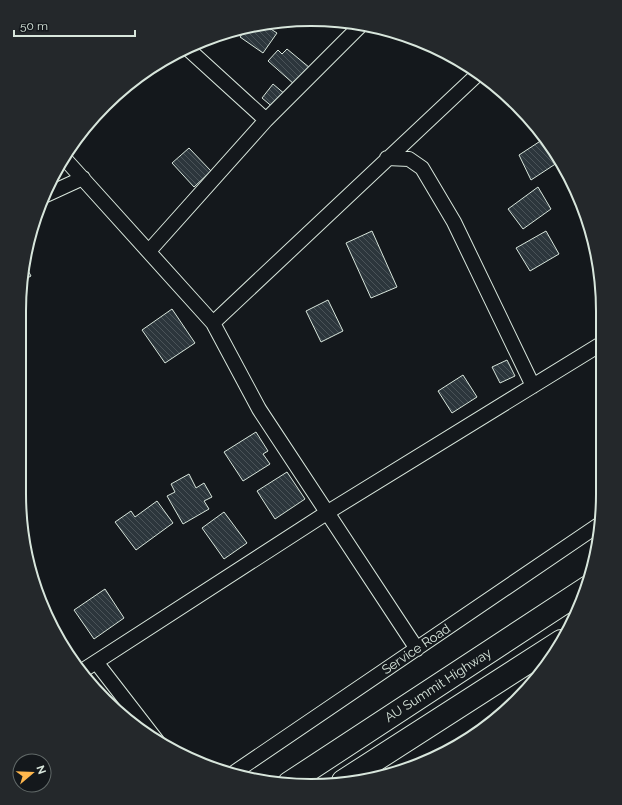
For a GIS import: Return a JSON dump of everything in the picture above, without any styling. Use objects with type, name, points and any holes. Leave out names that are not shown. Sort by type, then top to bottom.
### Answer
[{"type":"main road","name":"AU Summit Highway","points":[[297,778],[578,594]]},
{"type":"main road","points":[[350,777],[551,648]]},
{"type":"street","points":[[149,251],[266,120],[357,29]]},
{"type":"street","points":[[192,52],[266,120]]},
{"type":"street","points":[[213,324],[387,158],[474,78]]},
{"type":"street","points":[[387,158],[409,159],[422,168],[454,222],[532,386]]},
{"type":"street","points":[[68,162],[213,324],[259,409],[417,648]]},
{"type":"street","points":[[52,193],[83,178]]},
{"type":"street","points":[[86,668],[328,512],[596,346]]},
{"type":"street","name":"Service Road","points":[[239,769],[594,528]]},
{"type":"street","points":[[96,662],[144,725]]},
{"type":"building","points":[[270,29],[277,33],[263,53],[240,37],[242,35]]},
{"type":"building","points":[[287,49],[310,68],[295,85],[268,61],[278,50],[282,54]]},
{"type":"building","points":[[273,84],[286,95],[275,109],[262,98]]},
{"type":"building","points":[[540,142],[555,164],[531,180],[519,155]]},
{"type":"building","points":[[189,148],[211,171],[194,187],[172,163]]},
{"type":"building","points":[[538,187],[551,209],[523,229],[508,209]]},
{"type":"building","points":[[372,231],[397,287],[371,298],[346,243]]},
{"type":"building","points":[[546,231],[559,254],[530,271],[516,248]]},
{"type":"building","points":[[28,271],[31,276],[28,278]]},
{"type":"building","points":[[328,300],[343,331],[321,342],[306,311]]},
{"type":"building","points":[[172,309],[195,343],[165,363],[142,330]]},
{"type":"building","points":[[507,360],[515,376],[500,383],[492,367]]},
{"type":"building","points":[[463,375],[477,397],[452,413],[438,391]]},
{"type":"building","points":[[256,432],[268,451],[263,454],[270,464],[243,481],[224,452]]},
{"type":"building","points":[[287,472],[305,499],[275,519],[257,491]]},
{"type":"building","points":[[189,474],[196,488],[204,483],[212,497],[204,501],[209,509],[183,524],[167,496],[175,492],[171,484]]},
{"type":"building","points":[[157,501],[173,523],[136,550],[115,522],[131,511],[135,517]]},
{"type":"building","points":[[224,512],[247,543],[224,559],[202,528]]},
{"type":"building","points":[[105,589],[124,618],[94,639],[74,610]]}]
